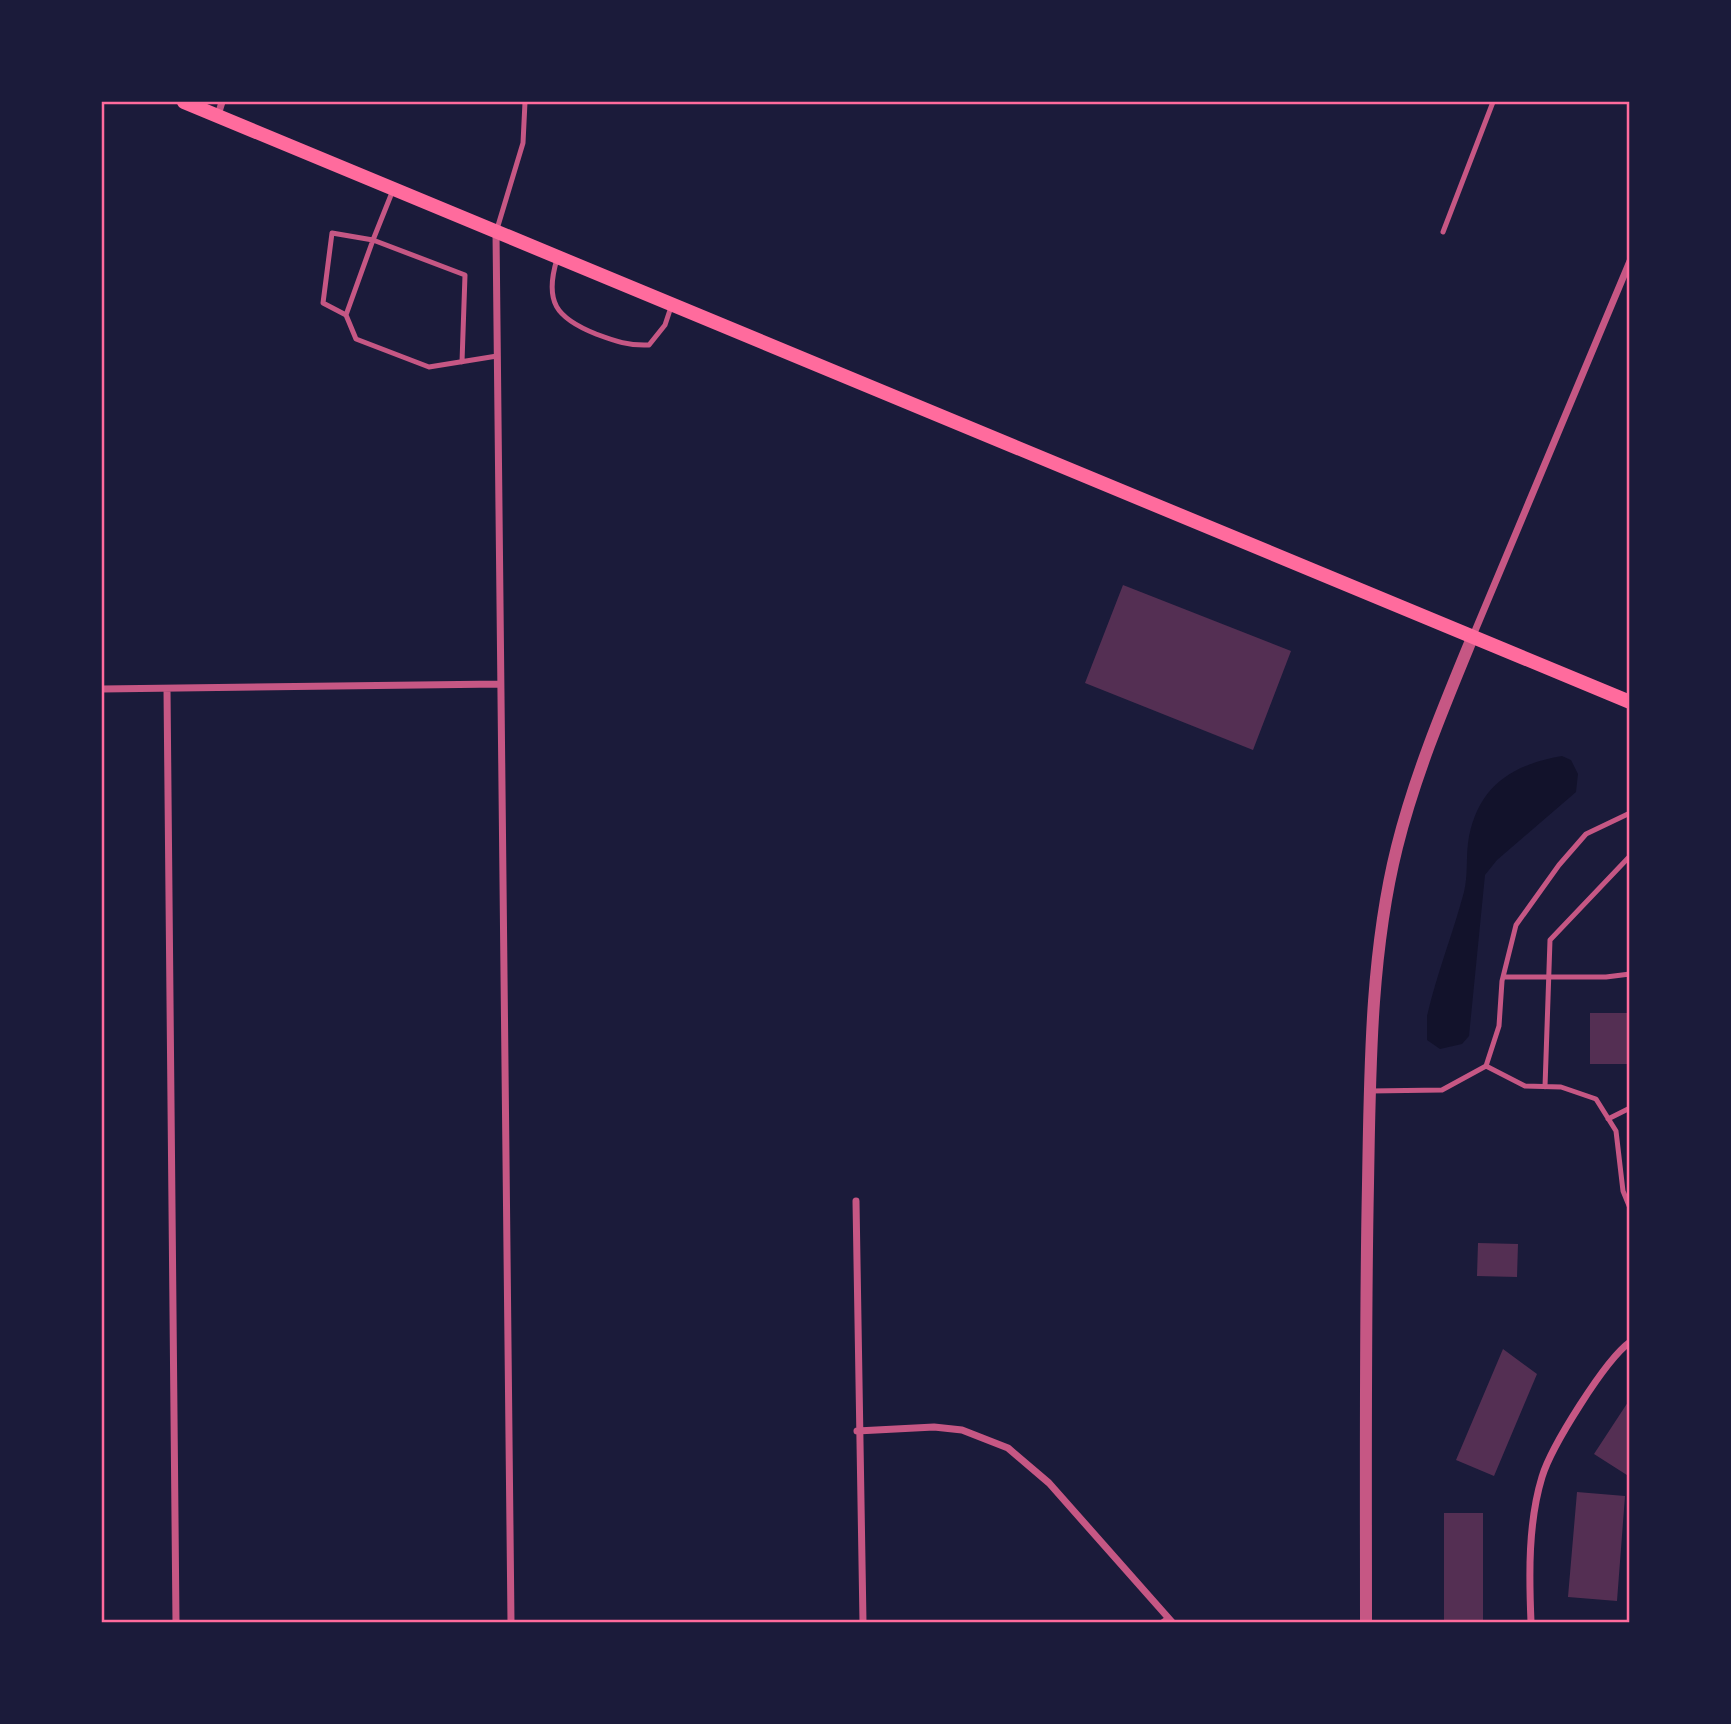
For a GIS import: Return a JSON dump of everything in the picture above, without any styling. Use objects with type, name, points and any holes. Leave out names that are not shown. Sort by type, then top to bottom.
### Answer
[{"type":"main road","points":[[184,102],[220,108],[393,190],[1629,702]]},
{"type":"street","points":[[496,232],[511,1622]]},
{"type":"street","points":[[1366,1622],[1365,1326],[1370,1091],[1376,984],[1397,848],[1437,725],[1629,261]]},
{"type":"street","points":[[102,689],[500,684]]},
{"type":"street","points":[[167,689],[176,1622]]},
{"type":"street","points":[[856,1201],[863,1622]]},
{"type":"street","points":[[1531,1622],[1529,1563],[1542,1476],[1584,1397],[1629,1342]]},
{"type":"street","points":[[858,1431],[943,1428],[987,1438],[1008,1448],[1049,1483],[1167,1621]]},
{"type":"lane","points":[[496,232],[523,144],[526,102]]},
{"type":"lane","points":[[1443,232],[1493,102]]},
{"type":"lane","points":[[346,315],[393,190]]},
{"type":"lane","points":[[462,362],[465,275],[373,240],[332,233],[323,303],[346,315],[356,339],[429,367],[462,362],[498,356]]},
{"type":"lane","points":[[558,259],[550,281],[557,308],[569,323],[628,346],[649,345],[665,325],[672,306]]},
{"type":"lane","points":[[1370,1091],[1442,1090],[1486,1066],[1499,1027],[1503,976],[1516,925],[1559,865],[1586,834],[1629,813]]},
{"type":"lane","points":[[1545,1087],[1546,978],[1550,940],[1629,856]]},
{"type":"lane","points":[[1503,976],[1606,978],[1629,974]]},
{"type":"lane","points":[[1486,1066],[1525,1086],[1561,1087],[1596,1099],[1616,1131],[1623,1191],[1629,1208]]},
{"type":"lane","points":[[1608,1119],[1629,1108]]},
{"type":"shaded area","points":[[1562,756],[1571,760],[1578,774],[1576,792],[1497,860],[1485,875],[1469,1036],[1462,1044],[1440,1049],[1427,1040],[1427,1016],[1464,892],[1472,824],[1487,794],[1511,773],[1543,760]]},
{"type":"building","points":[[1123,585],[1291,651],[1253,750],[1085,683]]},
{"type":"building","points":[[1590,1013],[1630,1013],[1630,1064],[1590,1064]]},
{"type":"building","points":[[1478,1243],[1518,1244],[1517,1277],[1477,1276]]},
{"type":"building","points":[[1503,1349],[1537,1374],[1494,1476],[1456,1460]]},
{"type":"building","points":[[1630,1399],[1630,1477],[1594,1454]]},
{"type":"building","points":[[1577,1492],[1625,1496],[1617,1601],[1568,1597]]},
{"type":"building","points":[[1444,1513],[1483,1513],[1483,1622],[1444,1622]]}]
